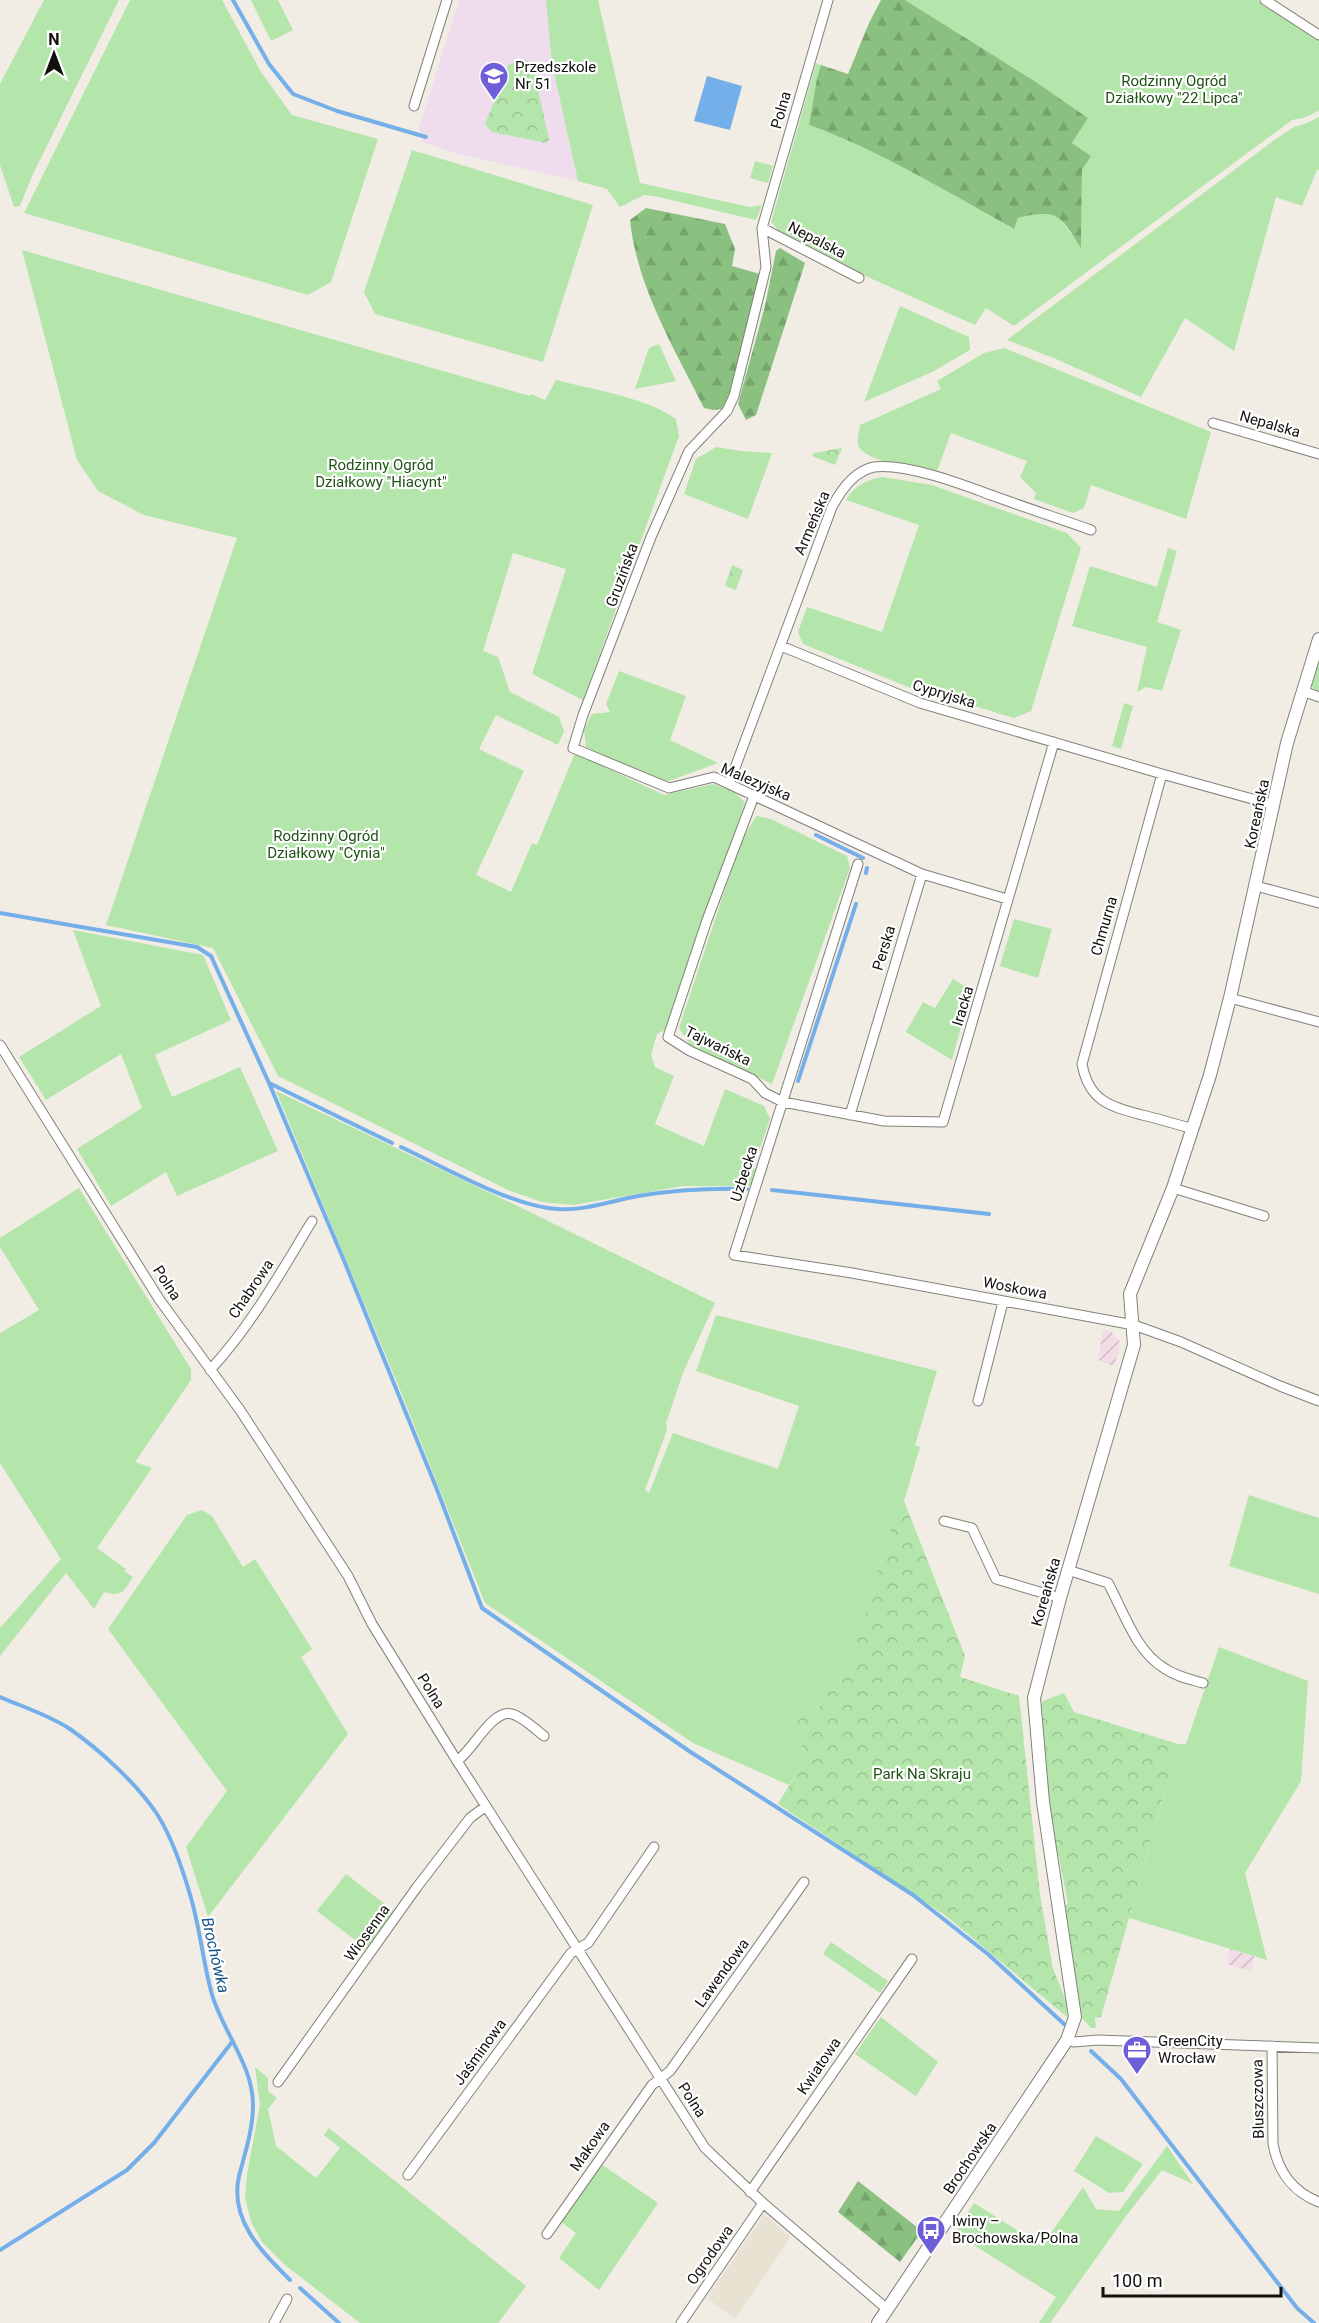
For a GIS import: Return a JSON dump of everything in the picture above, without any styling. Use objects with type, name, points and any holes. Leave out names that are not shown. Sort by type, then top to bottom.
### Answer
[{"type":"street","points":[[414,106],[447,0]]},
{"type":"street","name":"Polna","points":[[762,228],[828,0]]},
{"type":"street","points":[[1265,0],[1319,35]]},
{"type":"street","name":"Nepalska","points":[[762,228],[859,278]]},
{"type":"street","name":"Gruzińska","points":[[573,748],[583,715],[651,537],[689,451],[728,411],[734,396],[766,267],[762,228]]},
{"type":"street","name":"Nepalska","points":[[1213,423],[1319,454]]},
{"type":"street","name":"Armeńska","points":[[729,784],[832,507],[845,486],[854,477],[874,467],[935,475],[1091,530]]},
{"type":"street","name":"Koreańska","points":[[1075,2017],[1043,1802],[1034,1698],[1060,1598],[1134,1345],[1134,1325],[1130,1303],[1133,1284],[1155,1237],[1210,1075],[1256,886],[1287,743],[1319,639]]},
{"type":"street","name":"Cypryjska","points":[[781,646],[901,696],[1162,774]]},
{"type":"street","points":[[1303,692],[1319,696]]},
{"type":"street","name":"Iracka","points":[[783,1102],[884,1121],[943,1122],[1054,742]]},
{"type":"street","name":"Malezyjska","points":[[573,748],[669,788],[714,777],[922,874]]},
{"type":"street","points":[[1162,774],[1274,805]]},
{"type":"street","name":"Chmurna","points":[[1162,774],[1082,1064],[1085,1080],[1101,1100],[1110,1106],[1193,1128]]},
{"type":"street","name":"Tajwańska","points":[[754,796],[707,920],[668,1037],[690,1051],[752,1079],[765,1093],[783,1102]]},
{"type":"street","name":"Uzbecka","points":[[734,1255],[858,864]]},
{"type":"street","points":[[922,874],[1007,900]]},
{"type":"street","name":"Perska","points":[[850,1115],[922,874]]},
{"type":"street","points":[[1256,886],[1319,903]]},
{"type":"street","points":[[1230,998],[1319,1022]]},
{"type":"street","name":"Polna","points":[[0,1045],[159,1299],[240,1410],[348,1576],[372,1624],[457,1761],[705,2148],[750,2192],[887,2309]]},
{"type":"street","points":[[1173,1188],[1264,1216]]},
{"type":"street","name":"Chabrowa","points":[[210,1370],[226,1353],[266,1296],[312,1221]]},
{"type":"street","name":"Woskowa","points":[[734,1255],[852,1273],[1134,1325],[1181,1342],[1319,1401]]},
{"type":"street","points":[[978,1401],[1003,1302]]},
{"type":"street","points":[[944,1521],[972,1528],[996,1579],[1060,1598]]},
{"type":"street","points":[[1068,1570],[1108,1583],[1140,1645],[1149,1656],[1176,1675],[1203,1683]]},
{"type":"street","points":[[457,1761],[465,1755],[496,1715],[513,1714],[544,1736]]},
{"type":"street","name":"Wiosenna","points":[[278,2082],[417,1887],[470,1818],[486,1806]]},
{"type":"street","name":"Jaśminowa","points":[[408,2175],[571,1953],[588,1943],[654,1847]]},
{"type":"street","name":"Lawendowa","points":[[660,2079],[670,2071],[804,1882]]},
{"type":"street","name":"Kwiatowa","points":[[750,2192],[912,1959]]},
{"type":"street","name":"Brochowska","points":[[878,2323],[1067,2040],[1075,2017]]},
{"type":"street","points":[[1067,2040],[1319,2048]]},
{"type":"street","name":"Bluszczowa","points":[[1272,2046],[1273,2144],[1276,2160],[1293,2186],[1319,2202]]},
{"type":"street","name":"Makowa","points":[[547,2234],[652,2085],[660,2079]]},
{"type":"street","name":"Ogrodowa","points":[[681,2323],[763,2203]]},
{"type":"street","points":[[274,2323],[287,2299]]},
{"type":"shaded area","name":"Przedszkole Nr 51","points":[[459,0],[546,0],[552,64],[578,181],[454,153],[423,142],[419,127]]},
{"type":"shaded area","points":[[1103,1330],[1111,1332],[1119,1340],[1120,1346],[1114,1366],[1098,1360]]},
{"type":"shaded area","points":[[1230,1949],[1255,1957],[1251,1971],[1226,1964]]},
{"type":"shaded area","points":[[764,2214],[791,2237],[735,2319],[707,2298]]},
{"type":"green space","points":[[44,0],[119,0],[32,176],[20,206],[14,207],[0,165],[0,84]]},
{"type":"green space","points":[[130,0],[222,0],[261,72],[292,115],[378,139],[331,282],[308,295],[24,213]]},
{"type":"green space","points":[[251,0],[278,0],[293,30],[271,41]]},
{"type":"green space","points":[[546,0],[598,0],[640,183],[750,207],[762,205],[756,220],[644,195],[620,207],[607,189],[578,181],[552,64]]},
{"type":"green space","points":[[881,0],[905,0],[1033,80],[1088,118],[1072,143],[1091,156],[1082,170],[1081,248],[1068,228],[1057,217],[1042,214],[1018,218],[1014,229],[888,160],[809,125],[821,65],[848,74]]},
{"type":"green space","name":"Rodzinny Ogród Działkowy \"22 Lipca\"","points":[[905,0],[1257,0],[1319,40],[1319,111],[1292,120],[1014,326],[986,308],[975,325],[861,274],[779,231],[771,222],[816,63],[821,65],[809,125],[888,160],[1013,229],[1018,218],[1051,214],[1062,221],[1081,246],[1082,170],[1091,156],[1072,143],[1088,118],[1033,80]]},
{"type":"green space","points":[[526,60],[531,63],[534,71],[549,140],[546,143],[492,132],[485,124],[508,65]]},
{"type":"green space","points":[[1319,117],[1319,170],[1317,170],[1302,206],[1276,197],[1234,351],[1185,318],[1141,397],[1007,340],[1273,141],[1294,127]]},
{"type":"green space","points":[[412,150],[593,205],[543,362],[375,314],[364,292]]},
{"type":"green space","points":[[755,161],[773,166],[768,183],[750,178]]},
{"type":"green space","points":[[646,208],[725,224],[735,249],[732,266],[760,274],[730,394],[722,409],[704,408],[658,317],[640,269],[630,220]]},
{"type":"green space","points":[[780,248],[805,263],[756,415],[746,420],[738,404],[765,306],[776,251]]},
{"type":"green space","points":[[22,250],[530,396],[531,394],[545,400],[556,380],[635,400],[676,419],[679,436],[583,700],[532,674],[566,569],[513,553],[483,651],[498,657],[510,692],[559,717],[564,731],[558,745],[496,715],[479,749],[524,771],[476,875],[511,892],[532,843],[537,845],[575,753],[664,795],[713,784],[734,792],[745,802],[668,1029],[657,1034],[651,1055],[655,1067],[674,1076],[655,1124],[704,1146],[725,1089],[764,1106],[770,1119],[753,1168],[760,1171],[755,1186],[683,1186],[573,1205],[542,1202],[508,1190],[278,1076],[213,948],[106,925],[237,538],[144,515],[98,491],[77,460]]},
{"type":"green space","points":[[900,306],[969,337],[970,350],[932,372],[864,402]]},
{"type":"green space","points":[[659,344],[676,381],[635,389],[649,348]]},
{"type":"green space","points":[[1004,348],[1211,432],[1186,519],[1091,485],[1084,508],[1073,513],[1034,499],[1036,493],[1020,477],[1027,461],[951,433],[937,471],[881,460],[862,450],[858,444],[860,425],[941,389],[937,381],[984,353]]},
{"type":"green space","points":[[716,447],[772,453],[748,519],[684,494],[696,459]]},
{"type":"green space","points":[[842,448],[835,465],[812,456],[814,453]]},
{"type":"green space","points":[[882,477],[932,485],[1067,533],[1081,548],[1031,711],[1014,718],[908,687],[803,644],[798,632],[807,607],[882,632],[919,525],[846,500],[861,484]]},
{"type":"green space","points":[[1168,548],[1177,551],[1157,622],[1181,630],[1162,691],[1146,687],[1137,692],[1147,647],[1072,626],[1090,566],[1157,587]]},
{"type":"green space","points":[[732,565],[743,570],[736,590],[725,586]]},
{"type":"green space","points":[[1319,654],[1319,692],[1310,684]]},
{"type":"green space","points":[[619,671],[686,696],[670,740],[718,763],[663,783],[586,747],[584,730],[592,714],[610,712],[606,704]]},
{"type":"green space","points":[[1124,703],[1133,706],[1121,749],[1112,746]]},
{"type":"green space","points":[[756,816],[771,819],[847,856],[850,868],[772,1084],[691,1046],[679,1028],[740,844]]},
{"type":"green space","points":[[1014,919],[1052,929],[1038,978],[1000,966]]},
{"type":"green space","points":[[73,930],[203,955],[231,1020],[155,1055],[172,1097],[240,1067],[278,1151],[177,1196],[166,1172],[111,1206],[77,1149],[142,1108],[121,1054],[46,1100],[19,1057],[101,1006]]},
{"type":"green space","points":[[953,979],[971,990],[952,1060],[906,1032],[923,1002],[935,1008]]},
{"type":"green space","points":[[276,1091],[715,1303],[683,1373],[666,1423],[667,1430],[645,1490],[649,1493],[673,1433],[778,1469],[799,1406],[696,1371],[716,1315],[937,1371],[915,1445],[920,1447],[904,1501],[899,1500],[852,1659],[838,1675],[815,1714],[790,1732],[808,1754],[789,1785],[693,1743],[485,1603],[401,1392]]},
{"type":"green space","points":[[79,1188],[191,1369],[191,1380],[135,1462],[152,1468],[97,1548],[126,1569],[124,1571],[133,1577],[127,1586],[119,1593],[104,1592],[94,1609],[66,1573],[0,1656],[0,1628],[61,1559],[0,1463],[0,1333],[39,1310],[0,1247],[0,1238]]},
{"type":"green space","points":[[1249,1495],[1319,1518],[1319,1594],[1229,1566]]},
{"type":"green space","name":"Park Na Skraju","points":[[899,1500],[904,1501],[965,1656],[960,1677],[1019,1696],[1040,1895],[1053,1969],[1067,2003],[1067,2017],[946,1916],[778,1804],[808,1754],[790,1732],[794,1717],[815,1714],[838,1675],[852,1659]]},
{"type":"green space","points":[[202,1510],[212,1516],[243,1567],[255,1559],[312,1649],[301,1657],[348,1734],[208,1917],[186,1847],[227,1791],[108,1629],[187,1515]]},
{"type":"green space","points":[[1219,1647],[1308,1681],[1301,1781],[1245,1873],[1267,1960],[1129,1918],[1178,1744],[1186,1744]]},
{"type":"green space","points":[[1064,1693],[1074,1712],[1178,1744],[1101,2017],[1095,2018],[1096,2028],[1091,2028],[1082,2018],[1061,1907],[1068,1904],[1059,1857],[1052,1844],[1039,1709],[1043,1701]]},
{"type":"green space","points":[[346,1874],[395,1912],[367,1949],[317,1911]]},
{"type":"green space","points":[[831,1942],[888,1981],[880,1993],[823,1954]]},
{"type":"green space","points":[[881,2017],[938,2062],[916,2096],[855,2054]]},
{"type":"green space","points":[[255,2067],[268,2078],[268,2091],[277,2098],[268,2109],[276,2146],[316,2178],[340,2148],[324,2135],[329,2128],[526,2286],[498,2323],[360,2323],[285,2265],[262,2242],[251,2222],[245,2198],[247,2174],[260,2105]]},
{"type":"green space","points":[[1096,2136],[1143,2164],[1123,2192],[1109,2193],[1074,2171]]},
{"type":"green space","points":[[1167,2146],[1193,2184],[1162,2170],[1126,2216],[1050,2323],[1039,2323],[1056,2297],[955,2233],[974,2203],[1042,2246],[1083,2187],[1096,2209],[1119,2211]]},
{"type":"green space","points":[[601,2164],[658,2203],[599,2290],[559,2258],[576,2233],[560,2221]]},
{"type":"green space","points":[[858,2181],[922,2231],[900,2262],[838,2212]]},
{"type":"water","points":[[707,76],[742,86],[730,130],[694,121]]},
{"type":"waterway","points":[[233,0],[269,64],[293,94],[337,111],[426,137]]},
{"type":"waterway","points":[[816,835],[863,858]]},
{"type":"waterway","points":[[866,873],[867,868]]},
{"type":"waterway","points":[[798,1081],[856,904]]},
{"type":"waterway","points":[[0,913],[197,947],[211,956],[269,1083],[345,1263],[436,1487],[482,1608],[689,1751],[913,1895],[989,1955],[1064,2024]]},
{"type":"waterway","points":[[269,1083],[392,1143]]},
{"type":"waterway","points":[[401,1147],[499,1194],[539,1207],[567,1209],[665,1192],[747,1189]]},
{"type":"waterway","points":[[772,1190],[989,1214]]},
{"type":"waterway","name":"Brochówka","points":[[0,1697],[62,1724],[93,1747],[117,1768],[149,1803],[173,1844],[197,1921],[211,1991],[248,2075],[252,2090],[253,2114],[239,2176],[237,2192],[239,2207],[250,2234],[290,2280]]},
{"type":"waterway","points":[[0,2250],[127,2170],[154,2143],[232,2042]]},
{"type":"waterway","points":[[1091,2051],[1121,2079],[1297,2308],[1314,2323]]},
{"type":"waterway","name":"Brochówka","points":[[300,2288],[339,2323]]},
{"type":"place","name":"Przedszkole Nr 51","points":[[494,102]]},
{"type":"place","name":"GreenCity Wrocław","points":[[1137,2076]]},
{"type":"place","name":"Iwiny – Brochowska/Polna","points":[[931,2256]]},
{"type":"park label","name":"Rodzinny Ogród Działkowy \"Hiacynt\"","points":[[381,474]]},
{"type":"park label","name":"Rodzinny Ogród Działkowy \"Cynia\"","points":[[326,844]]}]
